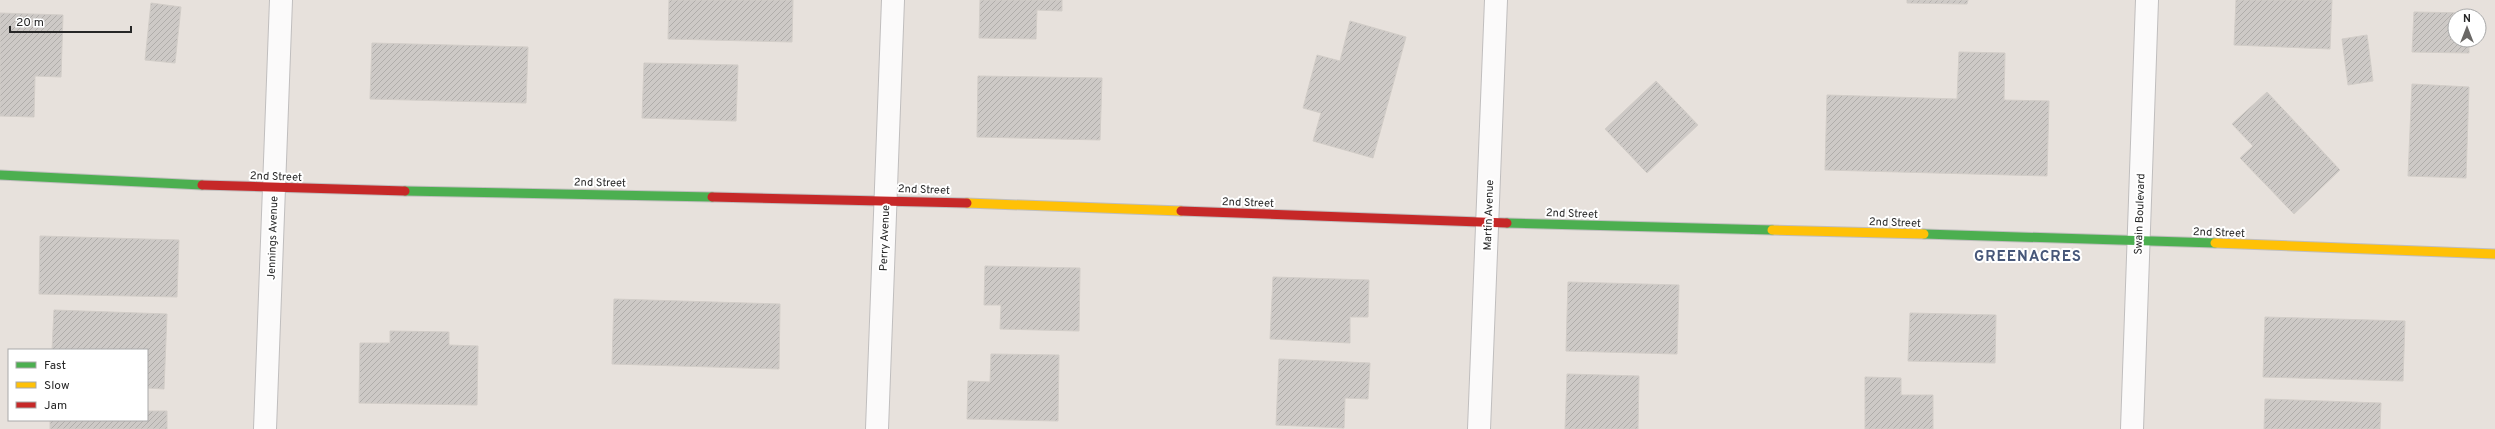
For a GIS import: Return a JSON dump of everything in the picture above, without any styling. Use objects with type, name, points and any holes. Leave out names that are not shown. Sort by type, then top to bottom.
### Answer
[{"type":"street","name":"Jennings Avenue","points":[[265,429],[280,0]]},
{"type":"street","name":"Perry Avenue","points":[[877,429],[893,0]]},
{"type":"street","name":"Martin Avenue","points":[[1479,429],[1496,0]]},
{"type":"street","name":"Swain Boulevard","points":[[2132,429],[2147,0]]},
{"type":"street","name":"2nd Street","points":[[0,175],[274,188],[886,200],[1488,223],[2139,240],[2495,254]]},
{"type":"building","points":[[669,0],[793,0],[792,42],[668,39]]},
{"type":"building","points":[[980,0],[1062,0],[1062,11],[1037,10],[1036,39],[979,38]]},
{"type":"building","points":[[1907,0],[1968,0],[1967,4],[1907,3]]},
{"type":"building","points":[[2236,0],[2332,0],[2330,49],[2234,45]]},
{"type":"building","points":[[151,3],[181,7],[175,63],[145,60]]},
{"type":"building","points":[[2414,12],[2447,13],[2447,48],[2469,48],[2469,53],[2412,52]]},
{"type":"building","points":[[0,13],[63,15],[61,77],[35,76],[34,117],[0,116]]},
{"type":"building","points":[[1350,21],[1406,37],[1373,158],[1313,141],[1321,113],[1303,108],[1317,55],[1340,61]]},
{"type":"building","points":[[2367,35],[2373,81],[2348,85],[2342,39]]},
{"type":"building","points":[[372,43],[528,47],[526,103],[370,99]]},
{"type":"building","points":[[1959,52],[2005,53],[2004,100],[2049,101],[2047,176],[1825,170],[1827,95],[1957,99]]},
{"type":"building","points":[[644,63],[738,65],[736,121],[642,118]]},
{"type":"building","points":[[978,76],[1102,78],[1100,140],[977,137]]},
{"type":"building","points":[[1656,81],[1698,125],[1647,173],[1605,129]]},
{"type":"building","points":[[2412,84],[2469,87],[2466,178],[2408,176]]},
{"type":"building","points":[[2267,92],[2340,170],[2294,214],[2240,158],[2253,146],[2232,124]]},
{"type":"building","points":[[40,236],[179,240],[177,297],[39,294]]},
{"type":"building","points":[[985,266],[1080,268],[1079,331],[1000,329],[1001,305],[984,305]]},
{"type":"building","points":[[1273,277],[1369,280],[1368,317],[1350,317],[1350,343],[1270,339]]},
{"type":"building","points":[[1568,282],[1679,285],[1677,354],[1566,351]]},
{"type":"building","points":[[614,299],[780,304],[779,369],[612,364]]},
{"type":"building","points":[[54,310],[167,314],[164,389],[148,388],[148,349],[52,349]]},
{"type":"building","points":[[1910,313],[1996,315],[1995,363],[1908,361]]},
{"type":"building","points":[[2265,317],[2405,321],[2403,381],[2263,377]]},
{"type":"building","points":[[390,331],[449,332],[449,345],[478,346],[477,405],[359,403],[360,343],[390,343]]},
{"type":"building","points":[[991,354],[1059,355],[1058,421],[967,419],[968,381],[990,382]]},
{"type":"building","points":[[1279,359],[1370,363],[1368,399],[1345,398],[1344,428],[1276,425]]},
{"type":"building","points":[[1567,374],[1639,376],[1638,429],[1565,429]]},
{"type":"building","points":[[1865,377],[1901,378],[1901,395],[1933,395],[1933,429],[1865,429]]},
{"type":"building","points":[[2265,399],[2381,403],[2380,429],[2264,429]]},
{"type":"building","points":[[148,411],[167,411],[167,429],[50,429],[50,421],[148,421]]},
{"type":"traffic: fast","points":[[0,175],[202,185]]},
{"type":"traffic: fast","points":[[405,191],[712,197]]},
{"type":"traffic: fast","points":[[1507,223],[1772,230]]},
{"type":"traffic: fast","points":[[1924,234],[2215,243]]},
{"type":"traffic: slow","points":[[967,203],[1181,211]]},
{"type":"traffic: slow","points":[[1772,230],[1924,234]]},
{"type":"traffic: slow","points":[[2215,243],[2495,254]]},
{"type":"traffic: jam","points":[[202,185],[405,191]]},
{"type":"traffic: jam","points":[[712,197],[967,203]]},
{"type":"traffic: jam","points":[[1181,211],[1507,223]]},
{"type":"district","name":"GREENACRES","points":[[2028,256]]}]
